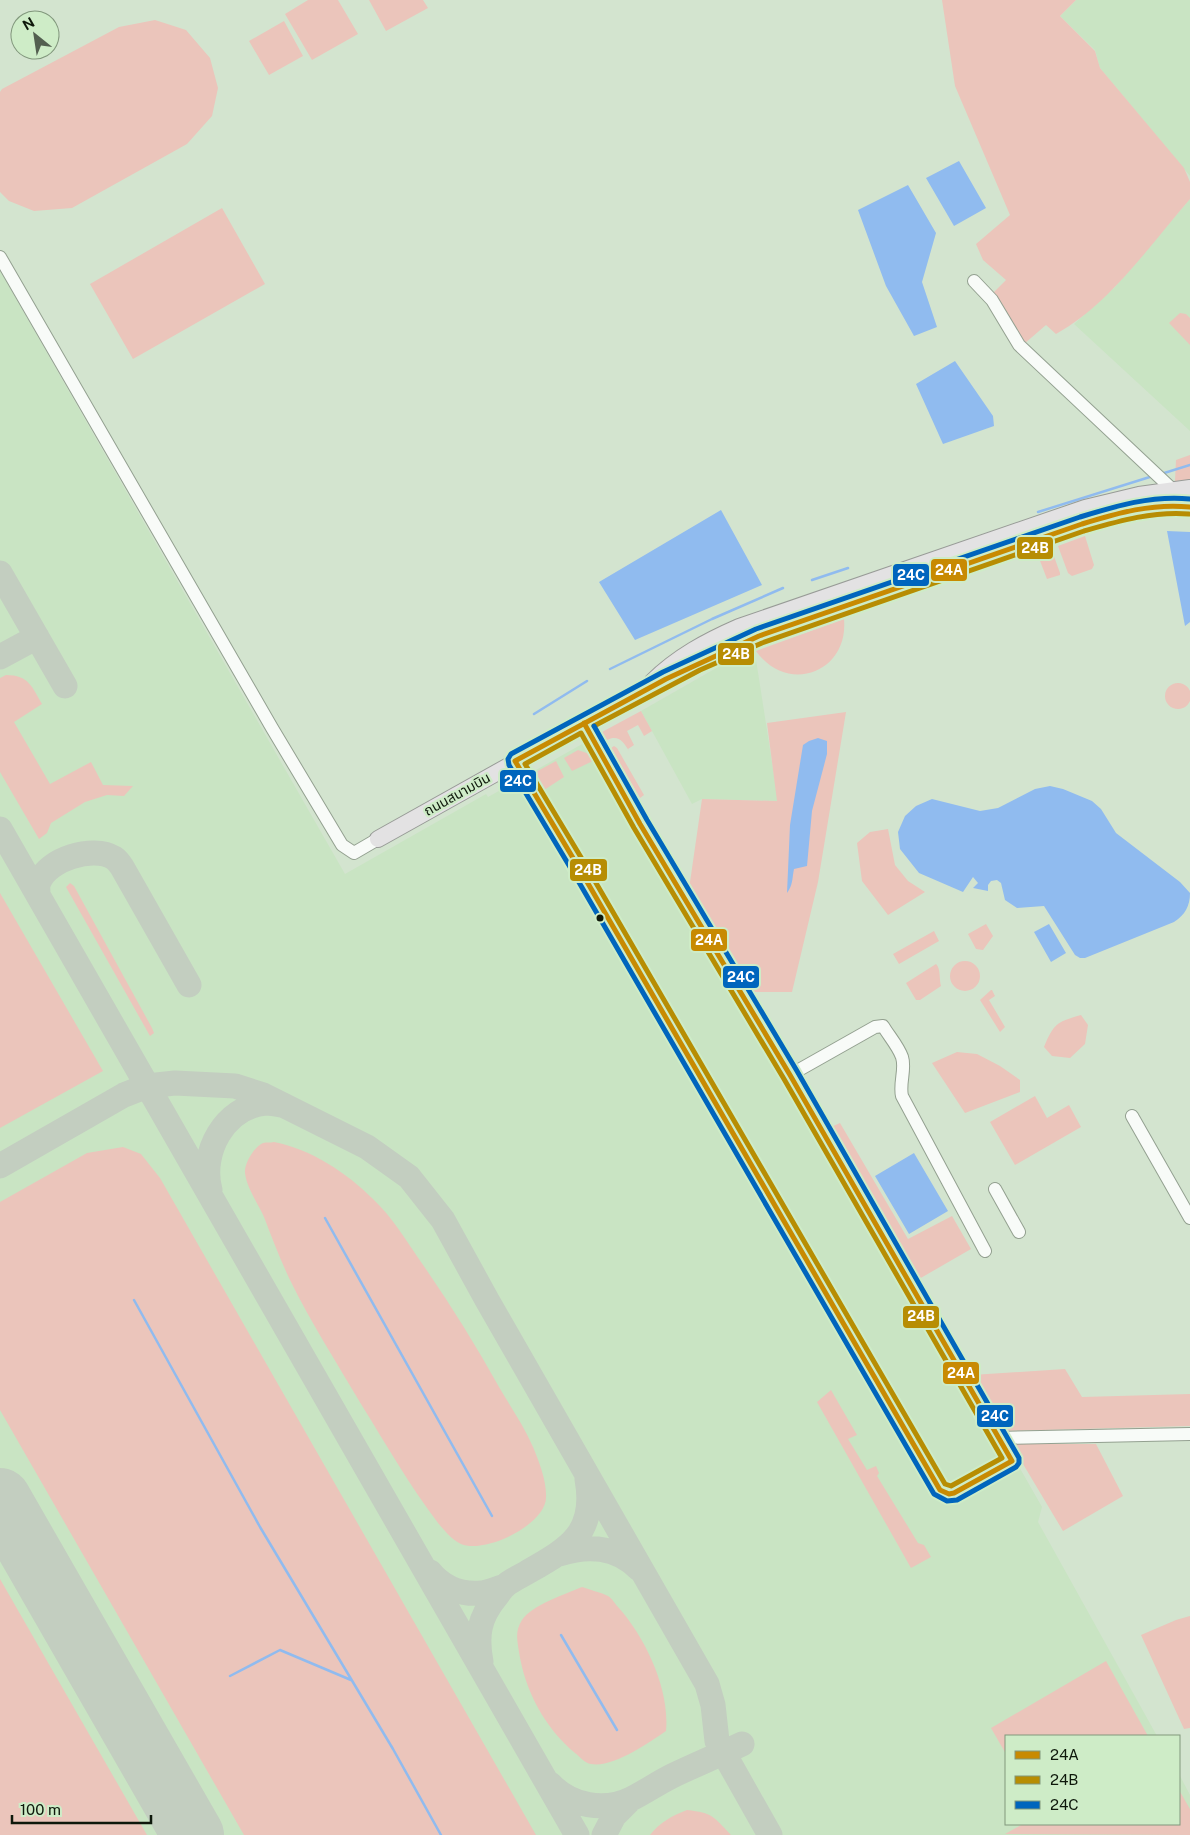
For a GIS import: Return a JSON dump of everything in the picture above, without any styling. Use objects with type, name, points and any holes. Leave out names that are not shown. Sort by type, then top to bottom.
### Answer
[{"type":"main road","name":"ถนนสนามบิน","points":[[378,839],[641,692],[719,653],[785,626],[1190,488]]},
{"type":"street","points":[[0,257],[272,728],[342,845],[354,853],[378,839]]},
{"type":"street","points":[[974,281],[992,300],[1019,345],[1174,492]]},
{"type":"street","points":[[790,1075],[875,1027],[883,1026],[902,1056],[900,1088],[902,1096],[985,1251]]},
{"type":"street","points":[[1132,1116],[1189,1216]]},
{"type":"street","points":[[995,1188],[1019,1232]]},
{"type":"street","points":[[998,1438],[1190,1434]]},
{"type":"shaded area","points":[[308,0],[338,0],[358,34],[312,60],[285,14]]},
{"type":"shaded area","points":[[369,0],[423,0],[428,8],[386,31]]},
{"type":"shaded area","points":[[942,0],[1076,0],[1060,16],[1095,51],[1100,68],[1184,168],[1190,182],[1190,199],[1112,290],[1094,307],[1056,334],[1046,325],[1024,344],[993,293],[1006,280],[983,260],[976,244],[1010,215],[955,86]]},
{"type":"shaded area","points":[[1076,0],[1190,0],[1190,176],[1100,68],[1095,50],[1060,16]]},
{"type":"shaded area","points":[[155,20],[186,30],[210,58],[218,88],[212,116],[187,144],[72,208],[34,211],[9,201],[0,192],[0,92],[2,89],[60,60],[60,58],[119,27]]},
{"type":"shaded area","points":[[284,21],[303,56],[269,75],[249,41]]},
{"type":"shaded area","points":[[1190,199],[1190,431],[1074,324],[1115,287]]},
{"type":"shaded area","points":[[222,208],[265,284],[133,359],[90,284]]},
{"type":"shaded area","points":[[0,271],[345,874],[486,794],[488,797],[600,734],[1042,1507],[1038,1522],[1156,1735],[1005,1735],[1005,1825],[1180,1825],[1180,1776],[1190,1795],[1190,1835],[0,1835]]},
{"type":"shaded area","points":[[1180,313],[1186,314],[1190,318],[1190,345],[1169,323]]},
{"type":"shaded area","points":[[1190,455],[1190,480],[1175,481],[1176,460]]},
{"type":"shaded area","points":[[1085,536],[1094,565],[1092,569],[1072,576],[1068,573],[1058,546]]},
{"type":"shaded area","points":[[1051,548],[1060,575],[1047,579],[1037,553]]},
{"type":"shaded area","points":[[844,619],[843,638],[837,653],[827,664],[814,672],[799,674],[784,672],[769,664],[756,651]]},
{"type":"shaded area","points":[[755,653],[778,801],[702,799],[692,804],[641,711],[725,663]]},
{"type":"shaded area","points":[[6,675],[20,677],[29,683],[42,704],[14,722],[50,784],[91,762],[103,785],[133,786],[124,796],[107,795],[85,802],[51,823],[47,833],[39,839],[0,772],[0,678]]},
{"type":"shaded area","points":[[1178,683],[1187,687],[1191,696],[1187,705],[1178,709],[1169,705],[1165,696],[1169,687]]},
{"type":"shaded area","points":[[641,711],[652,731],[644,736],[638,725],[627,731],[634,745],[628,749],[629,751],[623,742],[617,738],[607,740],[602,732]]},
{"type":"shaded area","points":[[846,712],[818,882],[792,992],[752,992],[689,889],[702,799],[777,801],[767,723]]},
{"type":"shaded area","points":[[614,746],[617,748],[644,795],[640,798],[611,748]]},
{"type":"shaded area","points":[[578,750],[595,756],[597,759],[572,771],[564,758]]},
{"type":"shaded area","points":[[556,761],[564,777],[541,792],[533,776],[534,773]]},
{"type":"shaded area","points":[[888,829],[895,865],[908,881],[925,892],[888,915],[862,881],[857,843],[870,832]]},
{"type":"shaded area","points":[[70,883],[74,886],[152,1028],[154,1033],[150,1036],[66,887]]},
{"type":"shaded area","points":[[0,893],[103,1071],[0,1128]]},
{"type":"shaded area","points":[[986,924],[993,936],[983,950],[976,949],[968,934]]},
{"type":"shaded area","points":[[934,931],[939,941],[899,964],[893,954]]},
{"type":"shaded area","points":[[965,961],[976,965],[980,976],[976,987],[965,991],[954,987],[950,976],[954,965]]},
{"type":"shaded area","points":[[936,964],[938,966],[941,986],[920,1000],[916,1000],[906,983]]},
{"type":"shaded area","points":[[991,990],[995,996],[989,1000],[1005,1027],[1000,1032],[980,1000]]},
{"type":"shaded area","points":[[1081,1015],[1088,1025],[1085,1044],[1070,1058],[1052,1056],[1044,1047],[1054,1028],[1061,1022]]},
{"type":"shaded area","points":[[957,1052],[977,1054],[1000,1066],[1020,1080],[1020,1092],[965,1113],[932,1063]]},
{"type":"shaded area","points":[[1035,1096],[1047,1118],[1069,1105],[1081,1127],[1015,1165],[990,1122]]},
{"type":"shaded area","points":[[840,1123],[908,1239],[952,1216],[971,1249],[919,1279],[831,1127]]},
{"type":"shaded area","points":[[274,1142],[288,1145],[315,1156],[340,1171],[363,1189],[393,1221],[442,1292],[521,1424],[540,1465],[546,1498],[543,1508],[536,1518],[525,1527],[512,1535],[484,1545],[472,1546],[461,1544],[452,1538],[438,1523],[407,1479],[324,1343],[298,1296],[248,1185],[245,1169],[250,1156],[263,1143]]},
{"type":"shaded area","points":[[123,1147],[141,1154],[160,1178],[536,1835],[244,1835],[0,1410],[0,1202],[87,1153]]},
{"type":"shaded area","points":[[1065,1369],[1082,1397],[1190,1394],[1190,1426],[1004,1431],[972,1375]]},
{"type":"shaded area","points":[[831,1390],[857,1435],[848,1439],[867,1470],[876,1466],[879,1473],[877,1476],[918,1543],[924,1545],[931,1557],[911,1568],[817,1402]]},
{"type":"shaded area","points":[[1011,1444],[1096,1444],[1123,1496],[1063,1531]]},
{"type":"shaded area","points":[[0,1579],[147,1835],[0,1835]]},
{"type":"shaded area","points":[[582,1587],[609,1597],[638,1634],[647,1649],[660,1682],[666,1715],[666,1731],[630,1754],[600,1764],[591,1764],[583,1760],[564,1743],[538,1708],[526,1681],[517,1639],[517,1632],[522,1620],[533,1610],[550,1600]]},
{"type":"shaded area","points":[[1190,1616],[1190,1728],[1184,1729],[1141,1635]]},
{"type":"shaded area","points":[[1106,1661],[1147,1735],[1005,1735],[1005,1752],[991,1728]]},
{"type":"shaded area","points":[[1180,1792],[1190,1809],[1190,1835],[1005,1834],[1021,1825],[1180,1825]]},
{"type":"shaded area","points":[[687,1810],[702,1812],[712,1816],[731,1835],[650,1835],[658,1826]]},
{"type":"water","points":[[959,161],[986,208],[954,226],[926,178]]},
{"type":"water","points":[[908,185],[936,233],[922,282],[937,327],[914,336],[886,286],[858,210]]},
{"type":"water","points":[[955,361],[993,416],[994,426],[943,444],[916,384]]},
{"type":"water","points":[[721,510],[762,585],[635,640],[599,582]]},
{"type":"water","points":[[1167,531],[1190,532],[1190,622],[1185,626]]},
{"type":"water","points":[[818,738],[827,741],[827,754],[812,811],[807,866],[794,869],[791,885],[787,893],[790,825],[803,745]]},
{"type":"water","points":[[1050,786],[1063,789],[1092,801],[1101,809],[1116,833],[1180,882],[1190,893],[1188,906],[1181,916],[1174,922],[1085,958],[1080,958],[1075,955],[1044,906],[1017,908],[1005,900],[1001,883],[997,880],[991,881],[988,885],[988,891],[973,888],[978,883],[973,877],[963,892],[919,873],[900,849],[898,832],[905,816],[916,806],[932,799],[980,811],[998,808],[1035,789]]},
{"type":"water","points":[[1049,924],[1066,953],[1051,962],[1034,932]]},
{"type":"water","points":[[914,1153],[948,1211],[909,1234],[875,1176]]},
{"type":"waterway","points":[[1161,474],[1190,465]]},
{"type":"waterway","points":[[1038,512],[1153,476]]},
{"type":"waterway","points":[[812,580],[848,568]]},
{"type":"waterway","points":[[610,669],[712,619],[783,588]]},
{"type":"waterway","points":[[534,714],[587,681]]},
{"type":"waterway","points":[[325,1218],[492,1516]]},
{"type":"waterway","points":[[134,1300],[260,1527],[393,1749],[441,1835]]},
{"type":"waterway","points":[[561,1635],[617,1730]]},
{"type":"waterway","points":[[230,1676],[280,1650],[351,1680]]},
{"type":"taxiway","points":[[0,573],[65,686]]},
{"type":"taxiway","points":[[0,657],[37,637]]},
{"type":"taxiway","points":[[0,829],[577,1835]]},
{"type":"taxiway","points":[[38,894],[38,883],[44,874],[61,861],[72,856],[95,853],[105,854],[114,858],[122,867],[189,985]]},
{"type":"taxiway","points":[[0,1166],[124,1095],[147,1086],[175,1083],[235,1086],[263,1095],[367,1147],[409,1177],[443,1220],[707,1684],[713,1705],[717,1741],[770,1835]]},
{"type":"taxiway","points":[[210,1190],[208,1176],[212,1147],[218,1134],[227,1123],[238,1113],[251,1106],[266,1103],[281,1105]]},
{"type":"taxiway","points":[[481,1662],[480,1627],[490,1605],[506,1585],[555,1556],[576,1538],[588,1514],[587,1479]]},
{"type":"taxiway","points":[[559,1554],[580,1549],[601,1550],[621,1556],[639,1569]]},
{"type":"taxiway","points":[[430,1572],[447,1586],[467,1593],[482,1593],[505,1586]]},
{"type":"taxiway","points":[[550,1784],[568,1797],[588,1805],[599,1806],[621,1803],[672,1776],[742,1744]]},
{"type":"taxiway","points":[[604,1835],[614,1816],[631,1799]]},
{"type":"runway","points":[[0,1499],[193,1835]]},
{"type":"transit line","name":"24C","points":[[594,726],[647,820],[797,1071],[1019,1458],[1019,1463],[1016,1467],[957,1500],[947,1501],[934,1494],[509,765],[508,759],[511,754],[663,672],[756,629],[1080,517],[1121,505],[1148,500],[1190,499]]},
{"type":"transit line","name":"24A","points":[[584,723],[640,824],[790,1075],[1012,1461],[954,1493],[949,1494],[940,1490],[515,761],[666,679],[759,636],[1095,520],[1162,506],[1190,507]]},
{"type":"transit line","name":"24B","points":[[594,726],[700,670],[762,643],[1084,531],[1149,515],[1189,514]]},
{"type":"transit line","name":"24B","points":[[581,733],[634,828],[784,1079],[1002,1458],[951,1486],[945,1484],[525,764],[581,733]]}]
